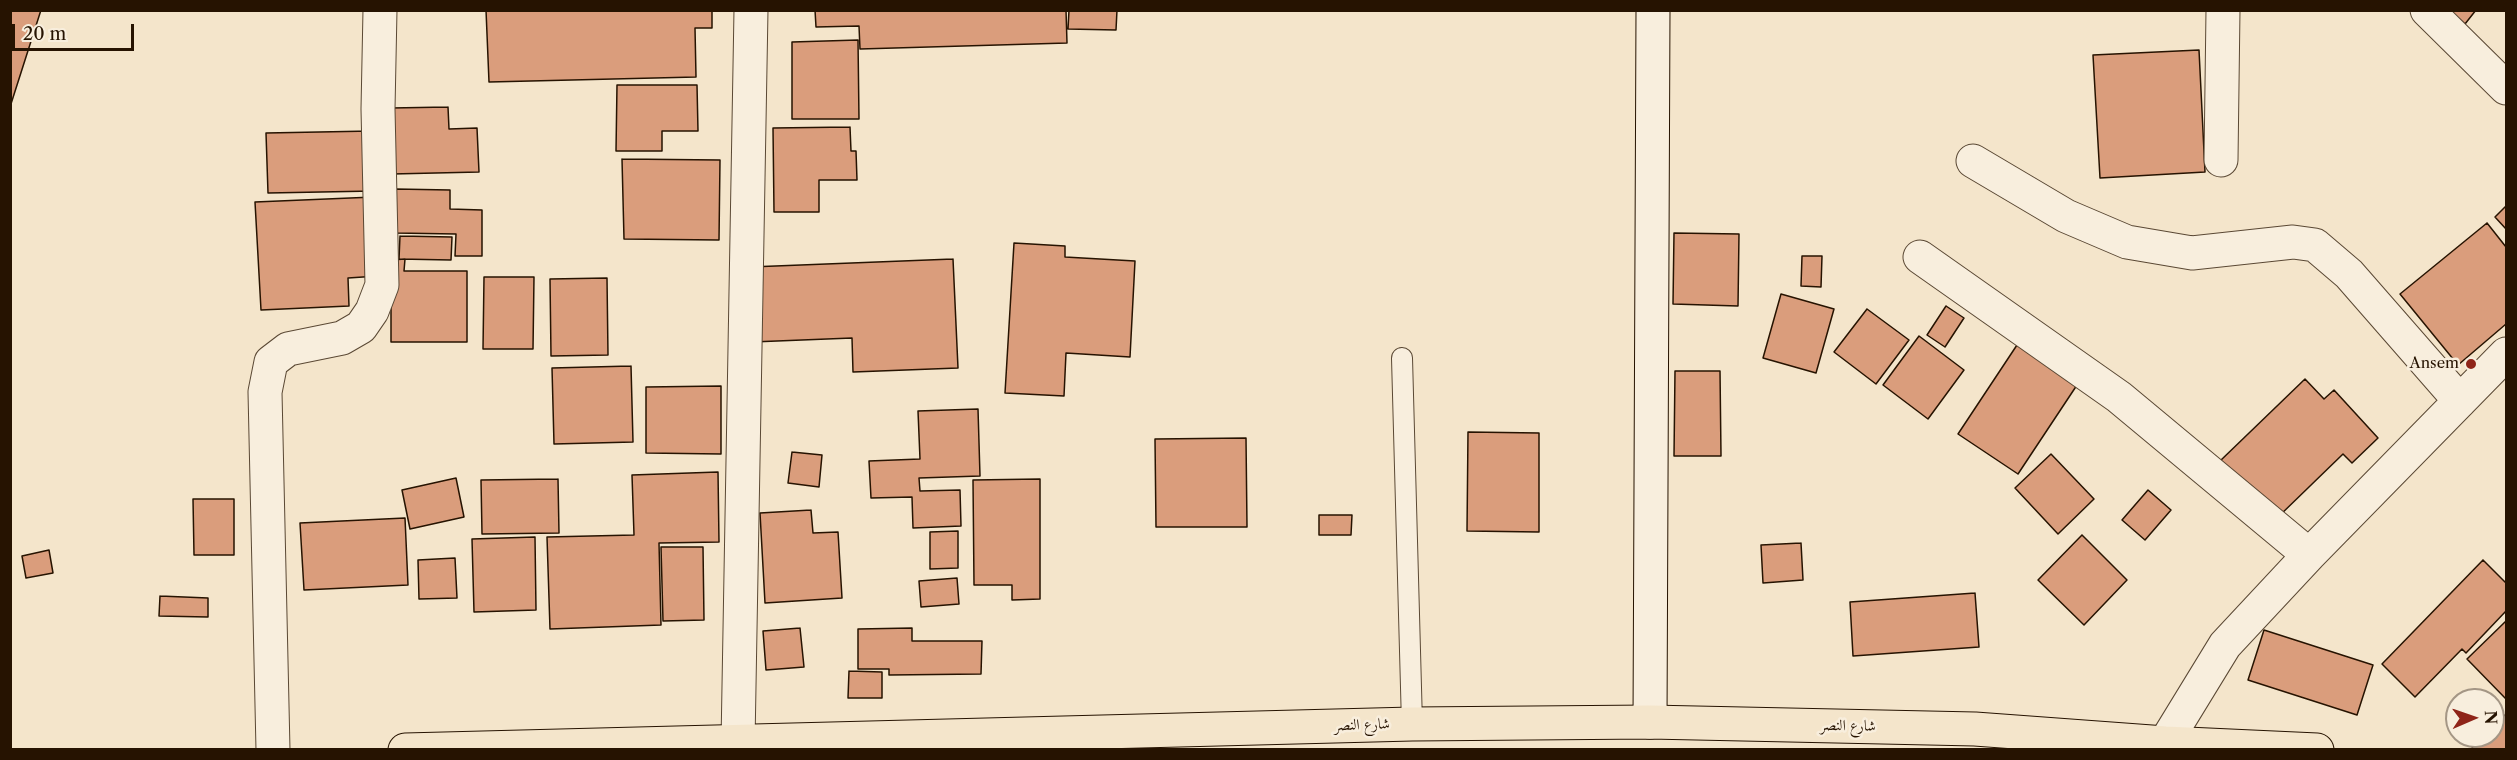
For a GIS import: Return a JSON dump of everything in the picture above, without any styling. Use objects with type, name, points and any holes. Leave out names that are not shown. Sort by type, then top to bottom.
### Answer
[{"type":"main road","name":"شارع النصر","points":[[405,750],[1412,724],[1650,722],[1975,729],[2165,743],[2317,750]]},
{"type":"street","points":[[273,750],[265,392],[271,362],[288,349],[342,338],[361,327],[372,311],[382,285],[378,109],[380,10]]},
{"type":"street","points":[[738,742],[751,10]]},
{"type":"street","points":[[1650,722],[1653,10]]},
{"type":"street","points":[[2222,160],[2223,10]]},
{"type":"street","points":[[2427,10],[2506,88]]},
{"type":"street","points":[[1973,161],[2066,216],[2127,242],[2192,253],[2293,242],[2315,244],[2349,274],[2460,401]]},
{"type":"street","points":[[1920,257],[2119,397],[2309,555]]},
{"type":"street","points":[[2165,743],[2225,645],[2309,555],[2506,354]]},
{"type":"lane","points":[[1402,358],[1412,724]]},
{"type":"building","points":[[10,10],[41,10],[10,107]]},
{"type":"building","points":[[486,10],[712,10],[712,28],[695,28],[696,77],[489,82]]},
{"type":"building","points":[[815,10],[1066,10],[1067,43],[860,49],[859,26],[816,27]]},
{"type":"building","points":[[1069,10],[1117,10],[1116,30],[1068,29]]},
{"type":"building","points":[[2449,10],[2476,10],[2465,24]]},
{"type":"building","points":[[858,40],[859,119],[792,119],[792,42]]},
{"type":"building","points":[[2199,50],[2205,172],[2100,178],[2093,55]]},
{"type":"building","points":[[617,85],[697,85],[698,131],[662,131],[662,151],[616,151]]},
{"type":"building","points":[[448,107],[449,129],[477,128],[479,172],[392,174],[391,108]]},
{"type":"building","points":[[850,127],[851,151],[856,151],[857,180],[819,180],[819,212],[774,212],[773,128]]},
{"type":"building","points":[[372,131],[374,191],[268,193],[266,133]]},
{"type":"building","points":[[622,159],[720,160],[719,240],[624,239]]},
{"type":"building","points":[[395,189],[450,190],[450,209],[482,210],[482,256],[455,256],[456,234],[395,233]]},
{"type":"building","points":[[374,197],[378,276],[348,278],[349,306],[261,310],[255,202]]},
{"type":"building","points":[[2506,206],[2506,229],[2495,217]]},
{"type":"building","points":[[2487,223],[2506,247],[2506,324],[2458,365],[2400,294]]},
{"type":"building","points":[[1674,233],[1739,234],[1738,306],[1673,304]]},
{"type":"building","points":[[400,236],[452,237],[451,260],[399,259]]},
{"type":"building","points":[[1014,243],[1065,246],[1065,257],[1135,261],[1130,357],[1066,353],[1064,396],[1005,393]]},
{"type":"building","points":[[1802,256],[1822,256],[1821,287],[1801,286]]},
{"type":"building","points":[[405,259],[404,271],[467,271],[467,342],[391,342],[391,260]]},
{"type":"building","points":[[953,259],[958,368],[853,372],[852,338],[752,342],[750,267]]},
{"type":"building","points":[[484,277],[534,277],[533,349],[483,349]]},
{"type":"building","points":[[607,278],[608,355],[551,356],[550,279]]},
{"type":"building","points":[[1781,294],[1834,309],[1816,373],[1763,358]]},
{"type":"building","points":[[1946,306],[1964,318],[1945,347],[1927,335]]},
{"type":"building","points":[[1867,309],[1909,340],[1876,384],[1834,352]]},
{"type":"building","points":[[1919,336],[1964,370],[1928,419],[1883,385]]},
{"type":"building","points":[[2017,345],[2077,385],[2018,474],[1958,434]]},
{"type":"building","points":[[631,366],[633,442],[554,444],[552,368]]},
{"type":"building","points":[[1675,371],[1720,371],[1721,456],[1674,456]]},
{"type":"building","points":[[2305,379],[2324,399],[2334,390],[2378,438],[2352,463],[2343,454],[2276,519],[2220,461]]},
{"type":"building","points":[[721,386],[721,454],[646,453],[646,387]]},
{"type":"building","points":[[978,409],[980,476],[919,478],[920,491],[960,490],[961,526],[913,528],[912,497],[871,498],[869,461],[920,459],[918,411]]},
{"type":"building","points":[[1468,432],[1539,433],[1539,532],[1467,531]]},
{"type":"building","points":[[1246,438],[1247,527],[1156,527],[1155,439]]},
{"type":"building","points":[[792,452],[822,455],[819,487],[788,483]]},
{"type":"building","points":[[2051,454],[2094,499],[2058,534],[2015,488]]},
{"type":"building","points":[[718,472],[719,542],[659,543],[661,625],[550,629],[547,537],[634,535],[632,475]]},
{"type":"building","points":[[456,478],[464,517],[410,529],[402,490]]},
{"type":"building","points":[[558,479],[559,533],[482,534],[481,480]]},
{"type":"building","points":[[1040,479],[1040,599],[1012,600],[1012,585],[974,585],[973,480]]},
{"type":"building","points":[[2148,490],[2171,510],[2145,540],[2122,520]]},
{"type":"building","points":[[193,499],[234,499],[234,555],[194,555]]},
{"type":"building","points":[[811,510],[813,533],[838,532],[842,598],[765,603],[760,513]]},
{"type":"building","points":[[1319,515],[1352,515],[1351,535],[1319,535]]},
{"type":"building","points":[[405,518],[408,585],[304,590],[300,523]]},
{"type":"building","points":[[958,531],[958,568],[930,569],[930,532]]},
{"type":"building","points":[[2082,535],[2127,580],[2084,625],[2038,580]]},
{"type":"building","points":[[535,537],[536,610],[474,612],[472,539]]},
{"type":"building","points":[[1801,543],[1803,580],[1763,583],[1761,545]]},
{"type":"building","points":[[661,547],[703,547],[704,620],[663,621]]},
{"type":"building","points":[[49,550],[53,573],[26,578],[22,556]]},
{"type":"building","points":[[455,558],[457,598],[419,599],[418,560]]},
{"type":"building","points":[[2483,560],[2506,583],[2506,611],[2466,653],[2462,649],[2415,697],[2382,664]]},
{"type":"building","points":[[957,578],[959,604],[921,607],[919,581]]},
{"type":"building","points":[[1975,593],[1979,647],[1853,656],[1850,602]]},
{"type":"building","points":[[160,596],[208,598],[208,617],[159,616]]},
{"type":"building","points":[[2506,621],[2506,699],[2505,688],[2495,688],[2467,659]]},
{"type":"building","points":[[800,628],[804,667],[766,670],[763,631]]},
{"type":"building","points":[[912,628],[912,641],[982,641],[981,674],[889,675],[889,669],[858,669],[858,629]]},
{"type":"building","points":[[2264,630],[2373,665],[2357,715],[2248,680]]},
{"type":"building","points":[[849,671],[882,672],[882,698],[848,698]]},
{"type":"building","points":[[2505,715],[2506,750],[2475,750],[2473,748],[2505,748]]},
{"type":"place","name":"Ansem","points":[[2471,364]]}]
